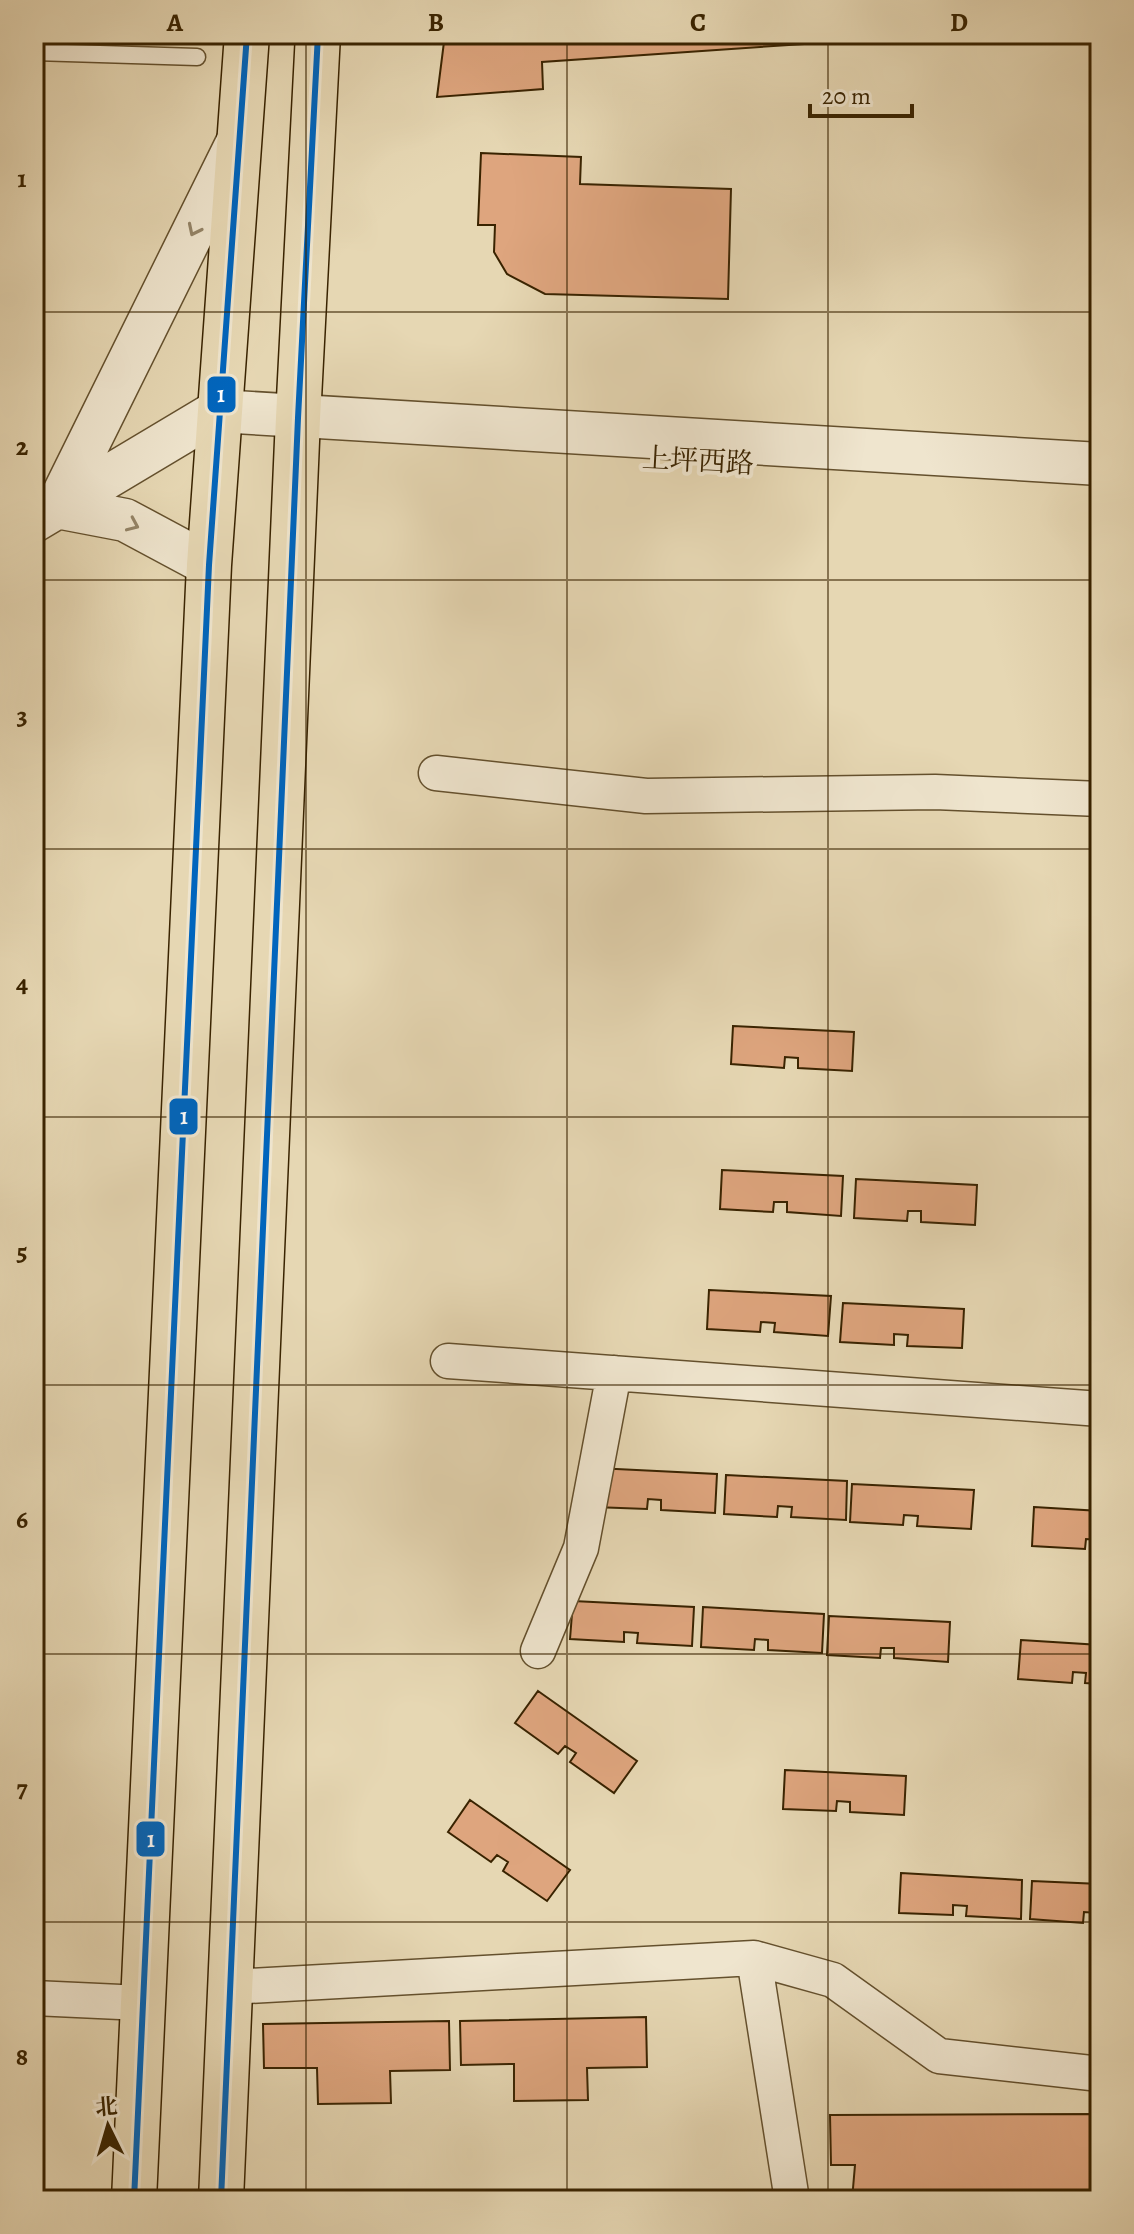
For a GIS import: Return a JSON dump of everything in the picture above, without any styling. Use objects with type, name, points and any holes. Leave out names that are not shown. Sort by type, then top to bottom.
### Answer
[{"type":"main road","points":[[134,2200],[209,565],[247,34]]},
{"type":"main road","points":[[221,2200],[297,428],[318,34]]},
{"type":"street","points":[[46,514],[241,135]]},
{"type":"street","points":[[46,514],[218,411],[297,428]]},
{"type":"street","name":"上坪西路","points":[[297,428],[1100,464]]},
{"type":"street","name":"上坪西路","points":[[297,428],[1100,482]]},
{"type":"street","points":[[46,514],[125,520],[209,565]]},
{"type":"street","points":[[436,773],[646,796],[935,792],[1100,799]]},
{"type":"street","points":[[448,1361],[1100,1409]]},
{"type":"street","points":[[538,1651],[581,1548],[614,1373]]},
{"type":"street","points":[[754,1958],[792,2200]]},
{"type":"street","points":[[230,1987],[754,1958],[833,1980],[939,2056],[1100,2074]]},
{"type":"street","points":[[34,1998],[142,2003]]},
{"type":"lane","points":[[34,52],[197,57]]},
{"type":"building","points":[[445,34],[800,34],[803,44],[542,62],[543,89],[437,97]]},
{"type":"building","points":[[481,153],[581,157],[580,184],[731,189],[728,299],[545,294],[507,274],[494,252],[495,225],[478,225]]},
{"type":"building","points":[[733,1026],[854,1032],[852,1071],[798,1068],[798,1058],[785,1057],[784,1068],[731,1064]]},
{"type":"building","points":[[722,1170],[843,1176],[841,1216],[787,1212],[787,1202],[774,1202],[773,1212],[720,1209]]},
{"type":"building","points":[[856,1179],[977,1185],[975,1225],[921,1222],[921,1211],[908,1211],[907,1221],[854,1218]]},
{"type":"building","points":[[709,1290],[831,1296],[828,1336],[774,1332],[775,1323],[761,1322],[760,1332],[707,1329]]},
{"type":"building","points":[[843,1303],[964,1309],[962,1348],[907,1346],[908,1335],[894,1334],[894,1345],[840,1342]]},
{"type":"building","points":[[596,1468],[717,1474],[715,1513],[661,1510],[661,1500],[648,1499],[647,1509],[594,1507]]},
{"type":"building","points":[[726,1475],[847,1481],[846,1520],[791,1517],[792,1507],[778,1506],[777,1517],[724,1514]]},
{"type":"building","points":[[852,1484],[974,1490],[971,1529],[917,1526],[918,1516],[904,1515],[903,1525],[850,1522]]},
{"type":"building","points":[[1034,1507],[1100,1511],[1100,1540],[1086,1539],[1085,1549],[1032,1546]]},
{"type":"building","points":[[573,1601],[694,1607],[692,1646],[637,1643],[638,1633],[624,1632],[624,1642],[570,1639]]},
{"type":"building","points":[[703,1607],[824,1614],[822,1653],[768,1650],[768,1640],[755,1639],[754,1650],[701,1647]]},
{"type":"building","points":[[829,1616],[950,1622],[948,1662],[894,1658],[894,1648],[881,1648],[880,1658],[827,1655]]},
{"type":"building","points":[[1021,1640],[1100,1645],[1100,1684],[1085,1683],[1086,1673],[1073,1672],[1072,1683],[1018,1679]]},
{"type":"building","points":[[538,1691],[637,1761],[614,1793],[570,1762],[576,1753],[565,1746],[558,1754],[515,1723]]},
{"type":"building","points":[[785,1770],[906,1776],[904,1815],[850,1812],[850,1802],[837,1801],[836,1811],[783,1809]]},
{"type":"building","points":[[470,1800],[570,1870],[547,1901],[503,1871],[508,1862],[497,1855],[491,1862],[448,1832]]},
{"type":"building","points":[[901,1873],[1022,1880],[1021,1919],[966,1916],[967,1906],[953,1905],[953,1915],[899,1913]]},
{"type":"building","points":[[1032,1881],[1100,1884],[1100,1923],[1097,1923],[1097,1913],[1084,1912],[1083,1923],[1030,1919]]},
{"type":"building","points":[[646,2017],[647,2067],[587,2068],[588,2100],[514,2101],[514,2064],[461,2065],[460,2021]]},
{"type":"building","points":[[449,2021],[450,2070],[390,2071],[391,2103],[318,2104],[317,2068],[264,2068],[263,2024]]},
{"type":"building","points":[[1100,2114],[1100,2200],[852,2200],[855,2165],[831,2165],[830,2115]]},
{"type":"transit line","name":"1","points":[[134,2200],[209,565],[247,34]]},
{"type":"transit line","name":"1","points":[[221,2200],[298,418],[318,34]]}]
